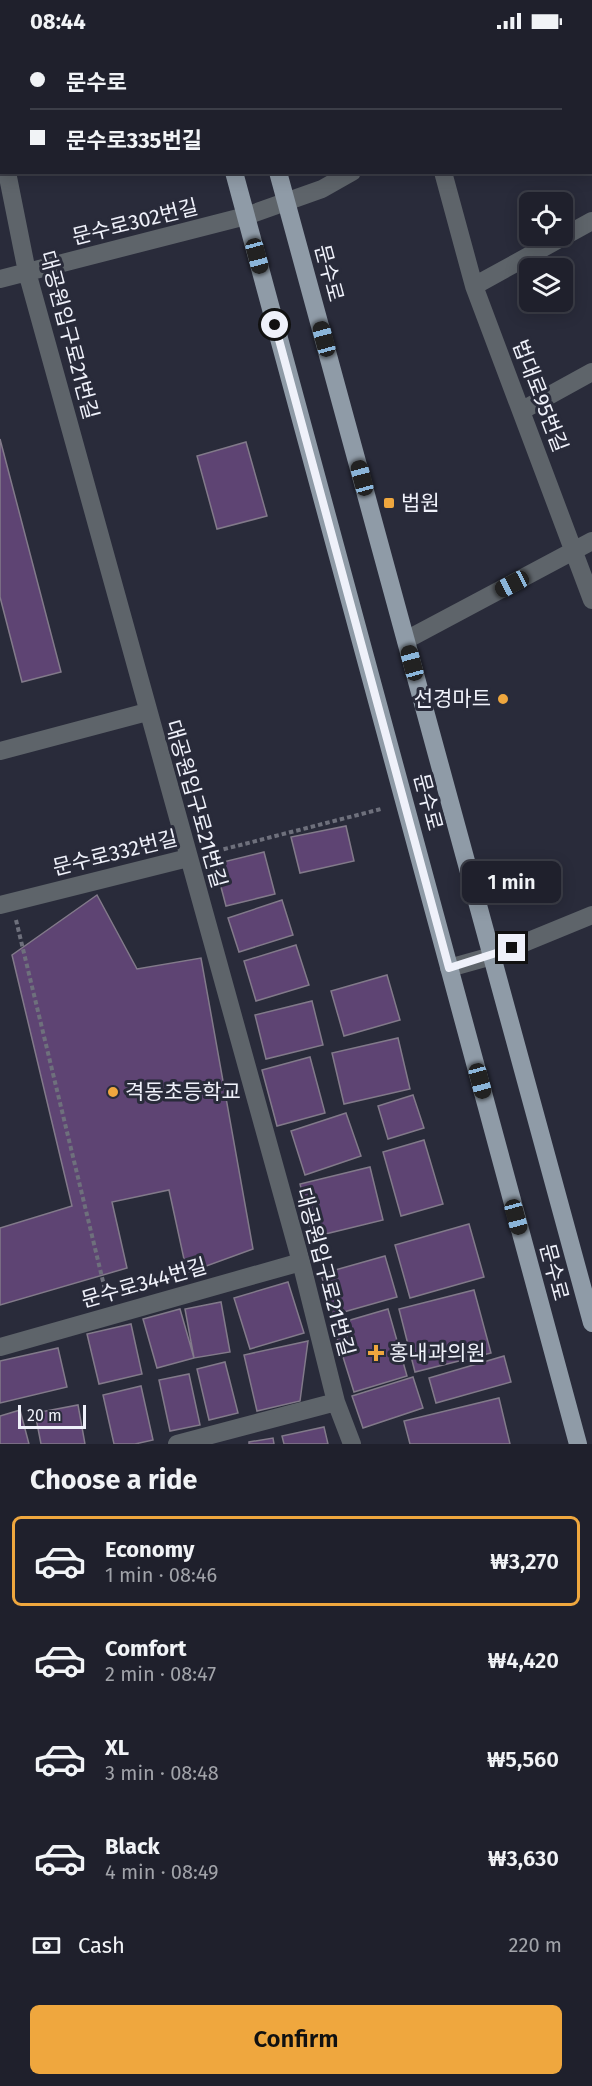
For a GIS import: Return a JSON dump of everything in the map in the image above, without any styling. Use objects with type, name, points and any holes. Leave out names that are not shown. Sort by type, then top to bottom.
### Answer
[{"type":"main road","name":"문수로","points":[[235,174],[578,1444]]},
{"type":"main road","name":"문수로","points":[[279,174],[592,1323]]},
{"type":"street","name":"대공원입구로21번길","points":[[7,174],[27,272],[301,1262],[336,1402],[352,1444]]},
{"type":"street","name":"문수로302번길","points":[[0,279],[246,216],[322,189],[348,174]]},
{"type":"street","name":"법대로95번길","points":[[444,174],[474,286],[592,600]]},
{"type":"street","points":[[474,286],[592,221]]},
{"type":"street","points":[[521,411],[592,372]]},
{"type":"street","points":[[406,640],[592,541]]},
{"type":"street","points":[[0,751],[147,712]]},
{"type":"street","name":"문수로332번길","points":[[6,904],[188,858]]},
{"type":"street","points":[[449,968],[492,957],[592,915]]},
{"type":"street","name":"문수로344번길","points":[[0,1347],[301,1262]]},
{"type":"street","points":[[177,1444],[336,1402]]},
{"type":"path","name":"문수로332번길","points":[[188,858],[381,809]]},
{"type":"path","points":[[6,904],[111,1316]]},
{"type":"building","points":[[0,439],[61,672],[22,682],[0,597]]},
{"type":"building","points":[[246,442],[267,516],[217,529],[197,456]]},
{"type":"building","points":[[346,826],[354,861],[300,873],[291,837]]},
{"type":"building","points":[[264,852],[275,894],[226,906],[215,864]]},
{"type":"building","name":"격동초등학교","points":[[97,895],[137,969],[201,958],[253,1249],[187,1273],[169,1190],[112,1202],[127,1268],[0,1305],[0,1228],[72,1206],[12,955]]},
{"type":"building","points":[[282,900],[293,935],[239,952],[228,918]]},
{"type":"building","points":[[296,945],[309,985],[256,1001],[244,961]]},
{"type":"building","points":[[387,975],[400,1020],[344,1036],[331,991]]},
{"type":"building","points":[[312,1001],[323,1045],[266,1059],[255,1015]]},
{"type":"building","points":[[398,1038],[410,1089],[344,1104],[332,1053]]},
{"type":"building","points":[[310,1057],[325,1113],[277,1126],[262,1070]]},
{"type":"building","points":[[413,1095],[424,1128],[388,1139],[378,1106]]},
{"type":"building","points":[[346,1113],[361,1156],[305,1175],[291,1131]]},
{"type":"building","points":[[424,1140],[443,1204],[401,1216],[383,1152]]},
{"type":"building","points":[[370,1167],[383,1220],[313,1237],[300,1184]]},
{"type":"building","points":[[469,1224],[484,1277],[410,1298],[395,1245]]},
{"type":"building","points":[[385,1256],[397,1297],[333,1315],[321,1274]]},
{"type":"building","points":[[288,1282],[304,1333],[250,1349],[234,1298]]},
{"type":"building","points":[[474,1290],[491,1353],[415,1372],[399,1309]]},
{"type":"building","points":[[221,1302],[230,1352],[194,1358],[185,1309]]},
{"type":"building","points":[[180,1309],[194,1358],[157,1368],[143,1319]]},
{"type":"building","points":[[388,1309],[407,1376],[354,1392],[333,1325]]},
{"type":"building","points":[[131,1324],[142,1374],[99,1384],[87,1334]]},
{"type":"building","points":[[308,1341],[300,1401],[257,1411],[244,1355]]},
{"type":"building","points":[[58,1348],[67,1387],[0,1403],[0,1361]]},
{"type":"building","points":[[504,1356],[511,1382],[436,1403],[429,1378]]},
{"type":"building","points":[[225,1362],[238,1413],[209,1420],[197,1369]]},
{"type":"building","points":[[189,1374],[200,1425],[170,1431],[159,1380]]},
{"type":"building","points":[[413,1377],[423,1408],[363,1428],[352,1396]]},
{"type":"building","points":[[141,1386],[153,1440],[135,1444],[114,1444],[103,1395]]},
{"type":"building","points":[[499,1398],[510,1444],[410,1444],[404,1421]]},
{"type":"building","points":[[78,1405],[85,1444],[41,1444],[35,1413]]},
{"type":"building","points":[[20,1410],[29,1444],[0,1444],[0,1416]]},
{"type":"building","points":[[324,1427],[328,1444],[284,1444],[282,1436]]},
{"type":"building","points":[[273,1438],[274,1444],[249,1444],[249,1442]]},
{"type":"place","name":"법원","points":[[389,503]]},
{"type":"place","name":"선경마트","points":[[503,699]]},
{"type":"place","name":"격동초등학교","points":[[113,1092]]},
{"type":"place","name":"홍내과의원","points":[[376,1353]]},
{"type":"route","points":[[275,325],[449,968],[492,957],[512,948]]}]
